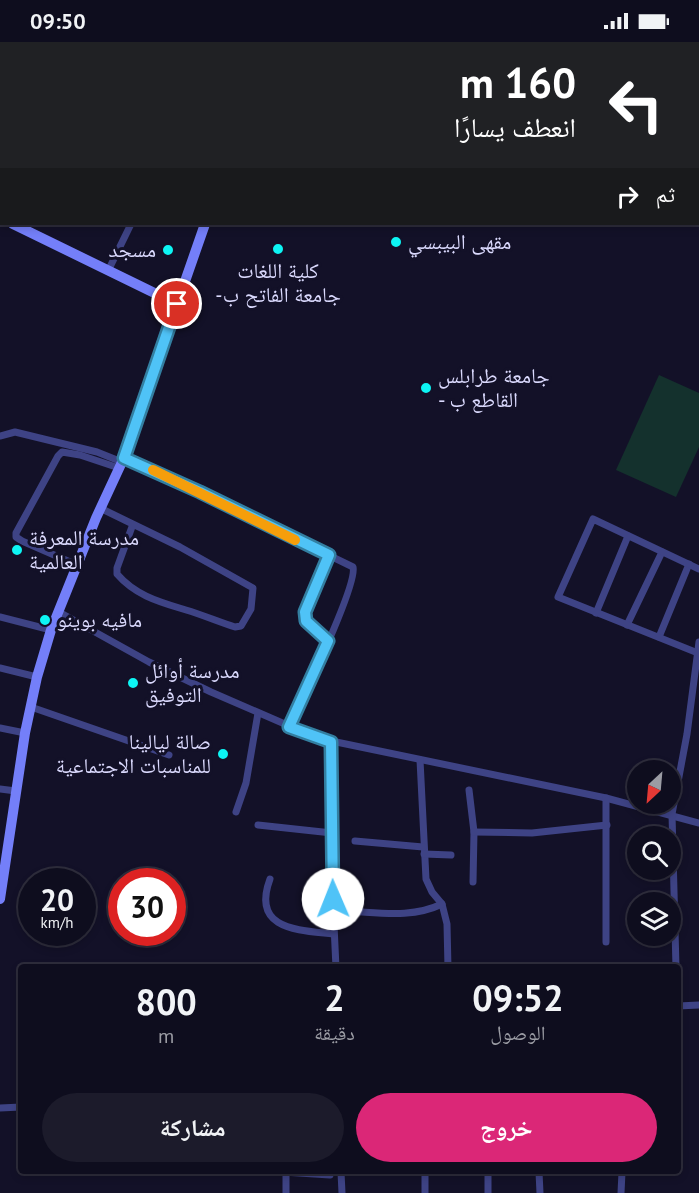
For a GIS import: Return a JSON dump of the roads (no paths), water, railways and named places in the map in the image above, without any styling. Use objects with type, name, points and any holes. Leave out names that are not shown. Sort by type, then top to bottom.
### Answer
[{"type":"street","points":[[15,225],[177,304]]},
{"type":"street","points":[[108,271],[131,225]]},
{"type":"street","points":[[0,899],[25,733],[51,630],[100,508],[122,462],[205,225]]},
{"type":"street","points":[[0,436],[15,432],[97,452],[200,492],[351,565],[354,572],[328,641],[289,727]]},
{"type":"street","points":[[77,565],[22,541],[16,537],[16,533],[62,452],[122,462]]},
{"type":"street","points":[[100,508],[134,524],[254,588],[251,609],[242,626],[235,627],[158,602],[137,592],[123,581],[117,574],[117,568],[134,524]]},
{"type":"street","points":[[698,653],[558,597],[593,519],[699,569]]},
{"type":"street","points":[[596,612],[628,536]]},
{"type":"street","points":[[627,625],[662,552]]},
{"type":"street","points":[[328,641],[304,617],[329,555]]},
{"type":"street","points":[[658,637],[689,564]]},
{"type":"street","points":[[59,612],[149,662],[289,727],[331,742],[627,803]]},
{"type":"street","points":[[0,617],[51,630]]},
{"type":"street","points":[[681,773],[699,642]]},
{"type":"street","points":[[0,668],[38,677]]},
{"type":"street","points":[[31,707],[169,755]]},
{"type":"street","points":[[236,812],[246,783],[258,713]]},
{"type":"street","points":[[0,728],[25,733]]},
{"type":"street","points":[[331,742],[333,934],[336,964]]},
{"type":"street","points":[[420,760],[426,879],[432,892],[442,904],[447,924],[448,964]]},
{"type":"street","points":[[0,789],[16,791]]},
{"type":"street","points":[[469,790],[474,832],[473,882]]},
{"type":"street","points":[[606,798],[606,942]]},
{"type":"street","points":[[676,964],[672,814],[699,822]]},
{"type":"street","points":[[258,825],[332,833]]},
{"type":"street","points":[[474,832],[549,832],[607,825]]},
{"type":"street","points":[[355,842],[452,855]]},
{"type":"street","points":[[270,879],[265,902],[272,920],[295,930],[333,934]]},
{"type":"street","points":[[344,911],[414,914],[427,912],[442,904]]},
{"type":"street","points":[[681,1006],[699,1005]]},
{"type":"street","points":[[0,1107],[18,1107]]},
{"type":"street","points":[[285,1174],[286,1193]]},
{"type":"street","points":[[315,1174],[330,1175]]},
{"type":"street","points":[[341,1174],[342,1193]]},
{"type":"street","points":[[425,1174],[425,1193]]},
{"type":"street","points":[[488,1174],[488,1193]]},
{"type":"street","points":[[540,1174],[540,1193]]},
{"type":"street","points":[[621,1193],[622,1174]]},
{"type":"place","name":"مقهى البيبسي","points":[[396,242]]},
{"type":"place","name":"كلية اللغات -جامعة الفاتح ب","points":[[278,249]]},
{"type":"place","name":"مسجد","points":[[168,250]]},
{"type":"place","name":"جامعة طرابلس - القاطع ب","points":[[426,388]]},
{"type":"place","name":"مدرسة المعرفة العالمية","points":[[17,550]]},
{"type":"place","name":"مافيه بوينو","points":[[45,620]]},
{"type":"place","name":"مدرسة أوائل التوفيق","points":[[133,683]]},
{"type":"place","name":"صالة ليالينا للمناسبات الاجتماعية","points":[[223,754]]}]
